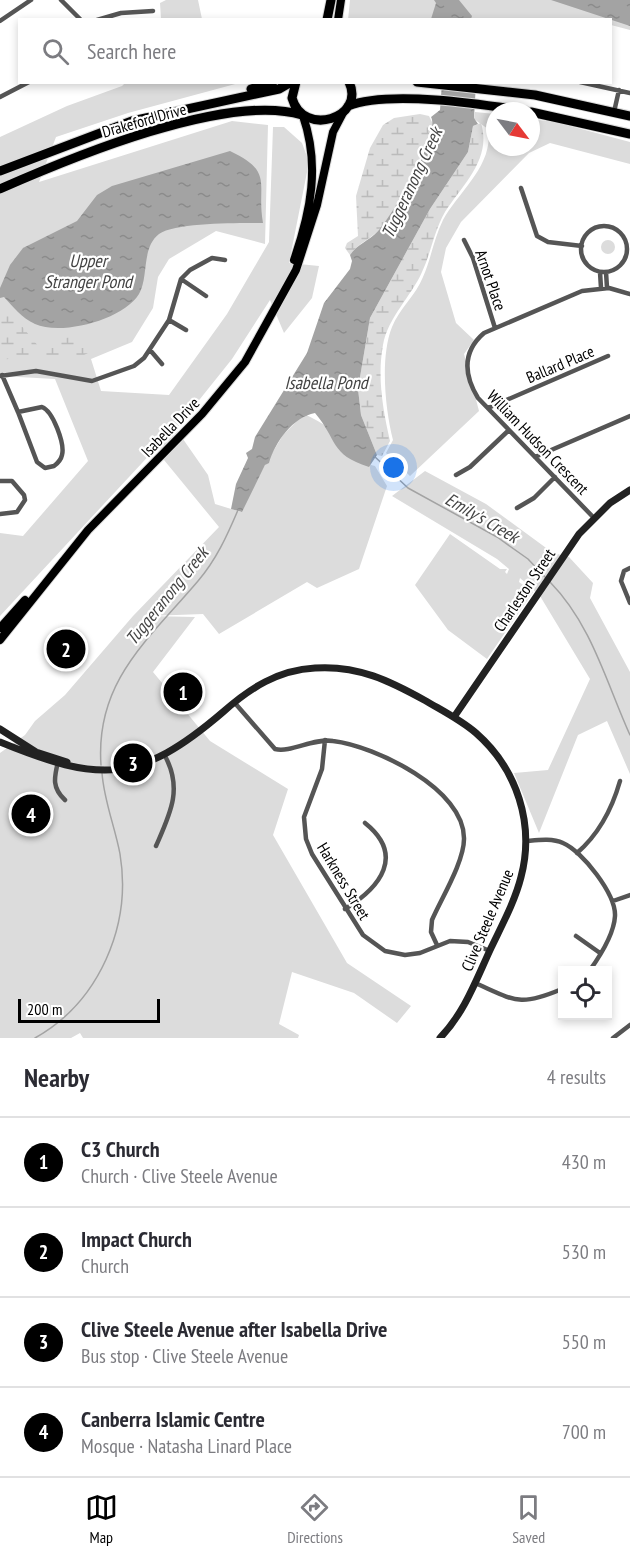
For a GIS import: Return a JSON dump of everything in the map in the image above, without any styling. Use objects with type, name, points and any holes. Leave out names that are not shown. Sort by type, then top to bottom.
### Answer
[{"type":"highway","points":[[328,18],[333,0]]},
{"type":"highway","points":[[206,103],[267,84]]},
{"type":"highway","name":"Drakeford Drive","points":[[0,171],[109,129],[206,103],[277,89],[287,84]]},
{"type":"highway","points":[[296,84],[292,98],[303,115]]},
{"type":"highway","points":[[346,109],[352,93],[350,84]]},
{"type":"highway","points":[[438,84],[535,95],[630,116]]},
{"type":"highway","points":[[346,109],[368,100],[486,106]]},
{"type":"highway","name":"Drakeford Drive","points":[[0,189],[77,156],[184,123],[259,110],[289,111],[325,120],[346,109]]},
{"type":"highway","points":[[610,128],[614,112]]},
{"type":"highway","points":[[540,114],[630,134]]},
{"type":"main road","points":[[332,18],[333,0]]},
{"type":"main road","points":[[338,18],[341,0]]},
{"type":"main road","name":"Isabella Drive","points":[[0,628],[202,414],[235,375],[262,335],[303,251],[333,132],[346,109]]},
{"type":"main road","name":"Isabella Drive","points":[[286,287],[313,184],[312,150],[303,115]]},
{"type":"main road","name":"Isabella Drive","points":[[0,639],[52,571]]},
{"type":"street","points":[[0,21],[31,0]]},
{"type":"street","points":[[61,0],[79,18]]},
{"type":"street","points":[[105,18],[128,12],[153,10]]},
{"type":"street","points":[[0,97],[25,84]]},
{"type":"street","points":[[590,84],[630,93]]},
{"type":"street","points":[[614,112],[619,90]]},
{"type":"street","points":[[521,188],[537,236],[548,242],[582,246]]},
{"type":"street","points":[[609,227],[620,233],[627,247],[625,259],[617,268],[603,272],[586,263],[582,246],[586,236],[597,228],[609,227]]},
{"type":"street","name":"Arnot Place","points":[[464,240],[473,258],[495,328]]},
{"type":"street","points":[[18,412],[42,407],[50,412],[62,448],[62,457],[54,466],[45,468],[37,462],[1,376],[43,371],[92,381],[135,366],[150,350],[170,320],[181,279],[190,270],[212,258],[225,260]]},
{"type":"street","points":[[603,272],[604,288]]},
{"type":"street","points":[[181,279],[206,296]]},
{"type":"street","name":"William Hudson Crescent","points":[[594,518],[472,389],[466,365],[468,355],[477,339],[495,328],[582,291],[604,288],[630,294]]},
{"type":"street","points":[[170,320],[186,330]]},
{"type":"street","points":[[150,350],[162,364]]},
{"type":"street","name":"Ballard Place","points":[[488,408],[608,356]]},
{"type":"street","points":[[535,457],[630,416]]},
{"type":"street","points":[[456,475],[470,467],[509,430]]},
{"type":"street","points":[[517,508],[534,498],[555,477]]},
{"type":"street","points":[[0,481],[14,483],[25,500],[17,512],[0,514]]},
{"type":"street","name":"Charleston Street","points":[[454,717],[551,573],[594,518],[630,490]]},
{"type":"street","points":[[630,568],[624,571],[621,581],[630,603]]},
{"type":"street","name":"Clive Steele Avenue","points":[[0,742],[58,763],[83,769],[117,769],[142,765],[165,756],[191,740],[252,688],[273,677],[306,669],[332,667],[358,670],[384,679],[454,717],[488,745],[509,773],[523,811],[526,840],[523,867],[516,892],[448,1038]]},
{"type":"street","points":[[234,702],[275,749],[282,750],[325,740],[363,748],[395,763],[440,792],[457,812],[464,831],[464,845],[432,920],[431,932],[437,945]]},
{"type":"street","name":"Clive Steele Avenue","points":[[0,729],[46,758]]},
{"type":"street","name":"Harkness Street","points":[[325,740],[322,769],[306,807],[304,828],[309,849],[363,935],[385,951],[410,955],[437,945],[459,941],[490,951]]},
{"type":"street","points":[[156,846],[176,791],[174,775],[165,756]]},
{"type":"street","points":[[58,763],[54,784],[65,800]]},
{"type":"street","points":[[577,853],[595,835],[615,798],[620,781]]},
{"type":"street","points":[[345,909],[372,888],[387,860],[384,842],[366,823]]},
{"type":"street","points":[[526,840],[557,841],[577,853],[605,886],[613,901],[614,925],[592,966]]},
{"type":"street","points":[[613,901],[630,896]]},
{"type":"street","points":[[576,936],[586,946],[600,953]]},
{"type":"street","points":[[475,983],[522,1002],[558,991]]},
{"type":"street","points":[[613,1038],[630,1025]]},
{"type":"street","name":"Clive Steele Avenue","points":[[440,1038],[452,1026]]},
{"type":"green space","points":[[166,0],[198,0],[202,18],[161,18],[160,3]]},
{"type":"green space","points":[[350,0],[630,0],[630,30],[612,25],[612,18],[348,18]]},
{"type":"green space","points":[[124,84],[235,84],[128,113],[56,137],[39,182],[232,121],[268,125],[265,244],[216,231],[169,259],[158,277],[153,308],[132,342],[91,359],[101,391],[169,395],[227,314],[269,242],[273,127],[284,127],[302,143],[309,162],[289,263],[319,266],[312,298],[284,333],[270,300],[232,359],[176,429],[208,475],[215,504],[241,512],[283,435],[304,414],[332,430],[360,458],[375,466],[387,486],[359,569],[317,588],[307,582],[219,634],[203,614],[149,616],[195,617],[153,672],[210,741],[288,789],[273,835],[347,963],[411,1006],[397,1023],[354,993],[292,972],[279,1024],[299,1035],[298,1038],[83,1038],[80,1033],[71,1038],[0,1038],[0,753],[25,735],[35,721],[65,695],[133,616],[219,527],[155,449],[0,616],[0,533],[23,536],[88,461],[55,379],[0,376],[0,137],[67,106]]},
{"type":"green space","points":[[475,112],[486,113],[486,128],[474,119]]},
{"type":"green space","points":[[420,114],[429,116],[433,124],[411,178],[381,228],[350,255],[345,248],[347,243],[358,236],[356,196],[370,148],[383,125],[394,118]]},
{"type":"green space","points":[[540,120],[630,142],[630,164],[550,143],[540,148]]},
{"type":"green space","points":[[481,123],[483,148],[479,160],[445,212],[422,272],[386,335],[381,357],[381,381],[390,441],[382,456],[377,455],[361,415],[358,389],[370,318],[430,209],[468,152],[473,126]]},
{"type":"green space","points":[[486,154],[486,156],[526,156],[461,222],[446,248],[441,272],[456,323],[474,340],[464,354],[479,411],[410,476],[386,453],[393,440],[385,383],[388,339],[395,320],[423,277],[443,220],[481,166]]},
{"type":"green space","points":[[605,240],[611,240],[615,247],[611,254],[605,254],[601,250],[601,244]]},
{"type":"green space","points":[[0,309],[10,312],[39,347],[76,336],[89,339],[88,353],[82,356],[43,355],[0,360]]},
{"type":"green space","points":[[425,471],[486,504],[553,553],[569,557],[593,583],[590,598],[630,672],[630,774],[607,721],[578,735],[539,833],[514,773],[548,770],[590,679],[540,596],[520,578],[519,582],[533,592],[487,659],[448,630],[415,585],[450,534],[500,569],[507,569],[505,572],[507,574],[509,569],[497,559],[392,496]]},
{"type":"water","points":[[434,0],[459,0],[471,18],[431,18],[436,3]]},
{"type":"water","points":[[551,0],[630,0],[630,26],[612,20],[612,18]]},
{"type":"water","name":"Isabella Pond","points":[[442,84],[476,84],[474,118],[478,124],[473,126],[468,152],[430,209],[370,318],[358,389],[361,415],[377,455],[369,467],[347,457],[340,451],[315,413],[307,415],[292,425],[280,439],[242,512],[231,509],[236,484],[248,458],[246,453],[252,449],[255,437],[307,353],[324,303],[350,269],[352,261],[350,255],[378,231],[394,209],[414,175],[429,140],[431,117],[440,110]]},
{"type":"water","name":"Upper Stranger Pond","points":[[230,151],[253,166],[258,173],[261,180],[263,223],[194,225],[167,230],[159,234],[153,240],[147,255],[144,279],[139,294],[120,311],[91,323],[60,328],[35,324],[18,312],[4,297],[0,298],[0,288],[10,265],[23,248],[77,221],[97,195],[112,186]]},
{"type":"waterway","name":"Emily's Creek","points":[[374,456],[408,488],[497,537],[528,559],[545,577]]},
{"type":"waterway","name":"Tuggeranong Creek","points":[[101,765],[101,735],[116,685],[144,643],[210,565],[238,510]]},
{"type":"waterway","name":"Emily's Creek","points":[[550,582],[565,599],[587,635],[630,735]]},
{"type":"waterway","name":"Tuggeranong Creek","points":[[35,1038],[58,1023],[77,1004],[93,983],[106,960],[115,934],[121,908],[120,854],[102,773]]},
{"type":"place","name":"Impact Church","points":[[66,649]]},
{"type":"place","name":"C3 Church","points":[[183,692]]},
{"type":"place","name":"Clive Steele Avenue after Isabella Drive","points":[[133,763]]},
{"type":"place","name":"Canberra Islamic Centre","points":[[31,814]]}]
